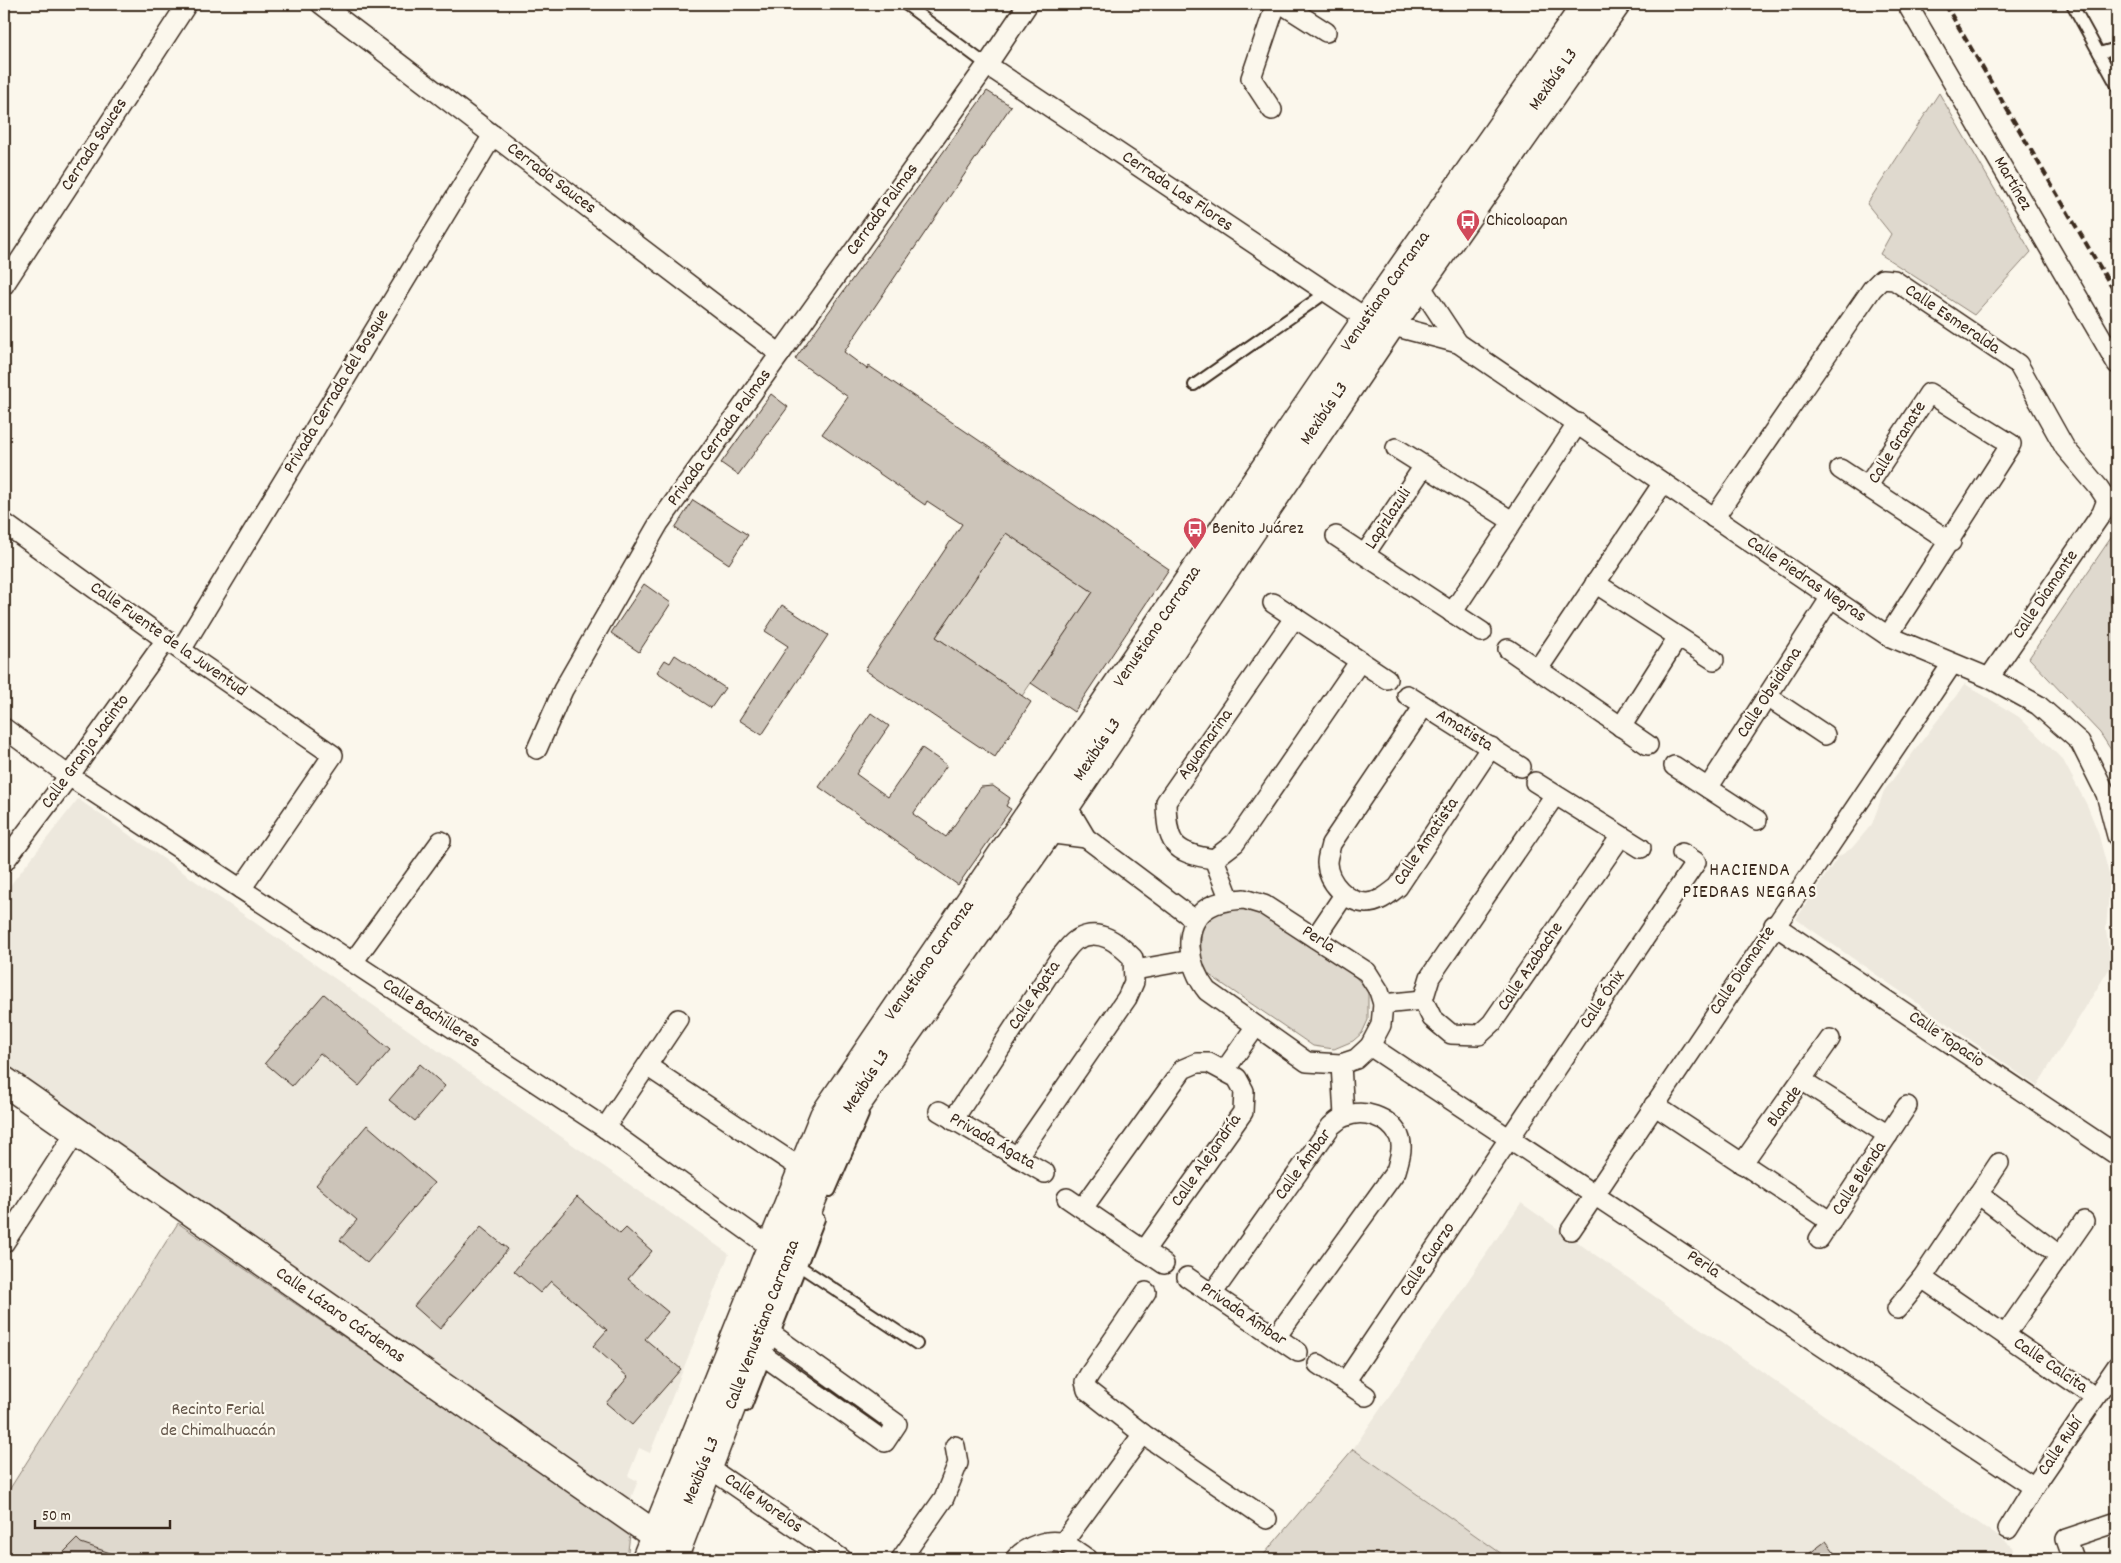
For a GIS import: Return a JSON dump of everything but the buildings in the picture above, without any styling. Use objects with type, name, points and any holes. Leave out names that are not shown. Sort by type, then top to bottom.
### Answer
[{"type":"main road","name":"Venustiano Carranza","points":[[1416,282],[1587,4]]},
{"type":"main road","name":"Venustiano Carranza","points":[[852,1097],[1045,835],[1383,325],[1616,4]]},
{"type":"main road","name":"Calle Lázaro Cárdenas","points":[[4,1081],[664,1549]]},
{"type":"main road","name":"Calle Venustiano Carranza","points":[[664,1549],[711,1468],[764,1342],[799,1168],[824,1116],[852,1097]]},
{"type":"main road","name":"Calle Venustiano Carranza","points":[[711,1468],[781,1254],[843,1123],[852,1097]]},
{"type":"street","name":"Cerrada Sauces","points":[[4,285],[187,4]]},
{"type":"street","name":"Cerrada Sauces","points":[[321,4],[780,354]]},
{"type":"street","name":"Cerrada Palmas","points":[[780,354],[986,66],[1028,4]]},
{"type":"street","points":[[1272,110],[1251,78],[1276,4]]},
{"type":"street","points":[[1282,4],[1326,32]]},
{"type":"street","name":"Martínez","points":[[1907,4],[2117,364]]},
{"type":"street","name":"Cerrada Las Flores","points":[[986,66],[1327,292],[1383,325]]},
{"type":"street","name":"Privada Cerrada del Bosque","points":[[173,645],[493,135]]},
{"type":"street","name":"Calle Esmeralda","points":[[1714,518],[1872,289],[1882,279],[1894,280],[2018,364],[2065,448],[2107,500],[2102,512]]},
{"type":"street","name":"Calle Piedras Negras","points":[[1416,282],[1458,343]]},
{"type":"street","name":"Calle Piedras Negras","points":[[1383,325],[1458,343],[1888,636],[1989,678],[2038,705],[2080,742],[2112,792],[2117,836]]},
{"type":"street","name":"Privada Cerrada Palmas","points":[[537,749],[563,690],[659,523],[780,354]]},
{"type":"street","name":"Calle Granate","points":[[1888,636],[1951,542],[2011,444],[1929,393],[1867,487],[1951,542]]},
{"type":"street","points":[[1452,613],[1578,424]]},
{"type":"street","points":[[1396,448],[1512,521]]},
{"type":"street","name":"Lapizlazuli","points":[[1424,466],[1365,554],[1482,632]]},
{"type":"street","points":[[1840,469],[1867,487]]},
{"type":"street","points":[[1538,669],[1663,484]]},
{"type":"street","name":"Calle Diamante","points":[[1989,678],[2102,512]]},
{"type":"street","name":"Calle Fuente de la Juventud","points":[[4,523],[173,645],[333,755],[241,889]]},
{"type":"street","points":[[1336,536],[1365,554]]},
{"type":"street","points":[[1595,583],[1714,660]]},
{"type":"street","name":"Calle Obsidiana","points":[[1708,788],[1768,698],[1831,597]]},
{"type":"street","points":[[1273,603],[1387,678]]},
{"type":"street","name":"Aguamarina","points":[[1214,859],[1182,852],[1169,837],[1166,802],[1295,617]]},
{"type":"street","points":[[1621,727],[1678,637]]},
{"type":"street","name":"Calle Granja Jacinto","points":[[4,862],[69,776],[173,645]]},
{"type":"street","points":[[1508,648],[1648,746]]},
{"type":"street","points":[[1230,900],[1214,859],[1234,843],[1360,661]]},
{"type":"street","name":"Calle Diamante","points":[[1570,1230],[1774,925],[1952,664]]},
{"type":"street","name":"Amatista","points":[[1407,696],[1521,767]]},
{"type":"street","points":[[1768,698],[1824,736]]},
{"type":"street","points":[[1316,938],[1344,895],[1332,880],[1327,864],[1331,844],[1424,706]]},
{"type":"street","name":"Calle Bachilleres","points":[[4,728],[69,776],[605,1128],[781,1254]]},
{"type":"street","name":"Calle Amatista","points":[[1344,895],[1366,903],[1382,899],[1398,888],[1491,747]]},
{"type":"street","points":[[1674,766],[1757,820]]},
{"type":"street","points":[[1535,782],[1641,848]]},
{"type":"street","points":[[1068,802],[1086,838],[1195,920],[1190,941],[1191,960],[1196,977],[1207,991],[1307,1062],[1341,1064],[1356,1059],[1370,1046],[1381,1025],[1383,1004],[1423,1000],[1430,977],[1554,794]]},
{"type":"street","points":[[1045,835],[1086,838]]},
{"type":"street","name":"Calle Azabache","points":[[1423,1000],[1432,1018],[1451,1034],[1479,1035],[1492,1024],[1621,836]]},
{"type":"street","points":[[353,962],[441,841]]},
{"type":"street","name":"Calle Ónix","points":[[1510,1139],[1689,857]]},
{"type":"street","name":"Perla","points":[[1195,920],[1209,907],[1230,900],[1244,899],[1264,905],[1367,972],[1379,991],[1383,1004]]},
{"type":"street","name":"Calle Topacio","points":[[1774,925],[2117,1155]]},
{"type":"street","name":"Calle Ágata","points":[[946,1116],[1061,956],[1076,939],[1092,934],[1107,936],[1120,944],[1133,958],[1135,970]]},
{"type":"street","points":[[1017,1157],[1127,998],[1134,982],[1135,970],[1191,960]]},
{"type":"street","points":[[605,1128],[678,1019]]},
{"type":"street","points":[[1225,1070],[1256,1026]]},
{"type":"street","points":[[1803,1081],[1830,1039]]},
{"type":"street","name":"Perla","points":[[1370,1046],[2034,1487]]},
{"type":"street","name":"Calle Alejandría","points":[[1083,1208],[1183,1069],[1197,1063],[1209,1063],[1238,1078],[1244,1091],[1243,1112],[1144,1251]]},
{"type":"street","points":[[1341,1064],[1344,1116]]},
{"type":"street","points":[[647,1066],[799,1168]]},
{"type":"street","name":"Blande","points":[[1742,1164],[1803,1081],[1888,1135]]},
{"type":"street","points":[[1654,1105],[1831,1222]]},
{"type":"street","name":"Calle Blenda","points":[[1819,1239],[1907,1106]]},
{"type":"street","name":"Calle Ámbar","points":[[1212,1294],[1331,1126],[1344,1116],[1372,1113],[1387,1123],[1399,1137],[1401,1153],[1396,1171],[1276,1337]]},
{"type":"street","name":"Privada Ágata","points":[[946,1116],[1045,1173]]},
{"type":"street","points":[[4,1243],[76,1132]]},
{"type":"street","name":"Calle Cuarzo","points":[[1345,1382],[1510,1139]]},
{"type":"street","points":[[1897,1309],[1922,1278],[1999,1163]]},
{"type":"street","points":[[1978,1194],[2059,1255]]},
{"type":"street","points":[[1068,1198],[1164,1264]]},
{"type":"street","name":"Calle Calcita","points":[[2005,1335],[2084,1220]]},
{"type":"street","name":"Privada Ámbar","points":[[1187,1277],[1298,1352]]},
{"type":"street","name":"Calle Calcita","points":[[1922,1278],[2095,1397]]},
{"type":"street","points":[[1146,1292],[1085,1382],[1087,1390],[1143,1434],[1268,1519]]},
{"type":"street","points":[[764,1342],[804,1356],[897,1424],[885,1442],[790,1375],[764,1342]]},
{"type":"street","points":[[790,1375],[804,1356]]},
{"type":"street","points":[[1318,1364],[1366,1396]]},
{"type":"street","name":"Calle Rubí","points":[[2008,1529],[2034,1487],[2117,1366]]},
{"type":"street","points":[[1063,1543],[1143,1434]]},
{"type":"street","points":[[902,1559],[944,1498],[958,1463],[955,1446]]},
{"type":"street","name":"Calle Morelos","points":[[711,1468],[842,1559]]},
{"type":"street","points":[[2073,1559],[2066,1538],[2117,1522]]},
{"type":"street","points":[[1015,1559],[1019,1554],[1042,1542],[1063,1543],[1088,1559]]},
{"type":"lane","points":[[905,4],[986,66]]},
{"type":"lane","name":"Mexibús L3","points":[[799,1168],[821,1105],[838,1079],[1053,768],[1383,325],[1578,4]]},
{"type":"lane","name":"Mexibús L3","points":[[1416,282],[1626,4]]},
{"type":"lane","points":[[2072,4],[2117,86]]},
{"type":"lane","points":[[2099,53],[2117,48]]},
{"type":"lane","points":[[1194,385],[1327,292]]},
{"type":"lane","name":"Mexibús L3","points":[[664,1549],[781,1254],[824,1205],[859,1122],[852,1097]]},
{"type":"lane","points":[[781,1254],[918,1344]]},
{"type":"lane","points":[[740,1420],[764,1342]]},
{"type":"lane","name":"Mexibús L3","points":[[639,1559],[664,1549],[698,1525]]},
{"type":"shaded area","points":[[1965,684],[2019,717],[2063,760],[2087,805],[2098,832],[2110,878],[2106,930],[2111,966],[2037,1086],[1796,919],[1838,857],[1852,848],[1872,824],[1884,791]]},
{"type":"shaded area","points":[[78,799],[729,1254],[650,1453],[639,1448],[628,1476],[638,1481],[628,1505],[4,1070],[4,893]]},
{"type":"shaded area","points":[[1521,1203],[2013,1547],[2016,1559],[1509,1559],[1353,1449]]},
{"type":"green space","points":[[1939,93],[2031,252],[1974,315],[1880,254],[1891,234],[1867,204]]},
{"type":"green space","points":[[2117,529],[2117,759],[2100,733],[2029,658]]},
{"type":"green space","points":[[1006,533],[1093,592],[1022,696],[936,637]]},
{"type":"green space","points":[[1235,905],[1260,909],[1353,974],[1368,991],[1368,1020],[1362,1033],[1353,1041],[1334,1049],[1313,1046],[1208,974],[1200,961],[1202,927],[1208,918]]},
{"type":"green space","name":"Recinto Ferial de Chimalhuacán","points":[[178,1223],[630,1534],[627,1559],[4,1559],[4,1498]]},
{"type":"green space","points":[[1353,1449],[1509,1559],[1260,1559]]},
{"type":"railway","points":[[1945,4],[2117,296]]},
{"type":"place","name":"Chicoloapan","points":[[1468,242]]},
{"type":"place","name":"Benito Juárez","points":[[1195,550]]},
{"type":"district","name":"HACIENDA PIEDRAS NEGRAS","points":[[1750,882]]}]
